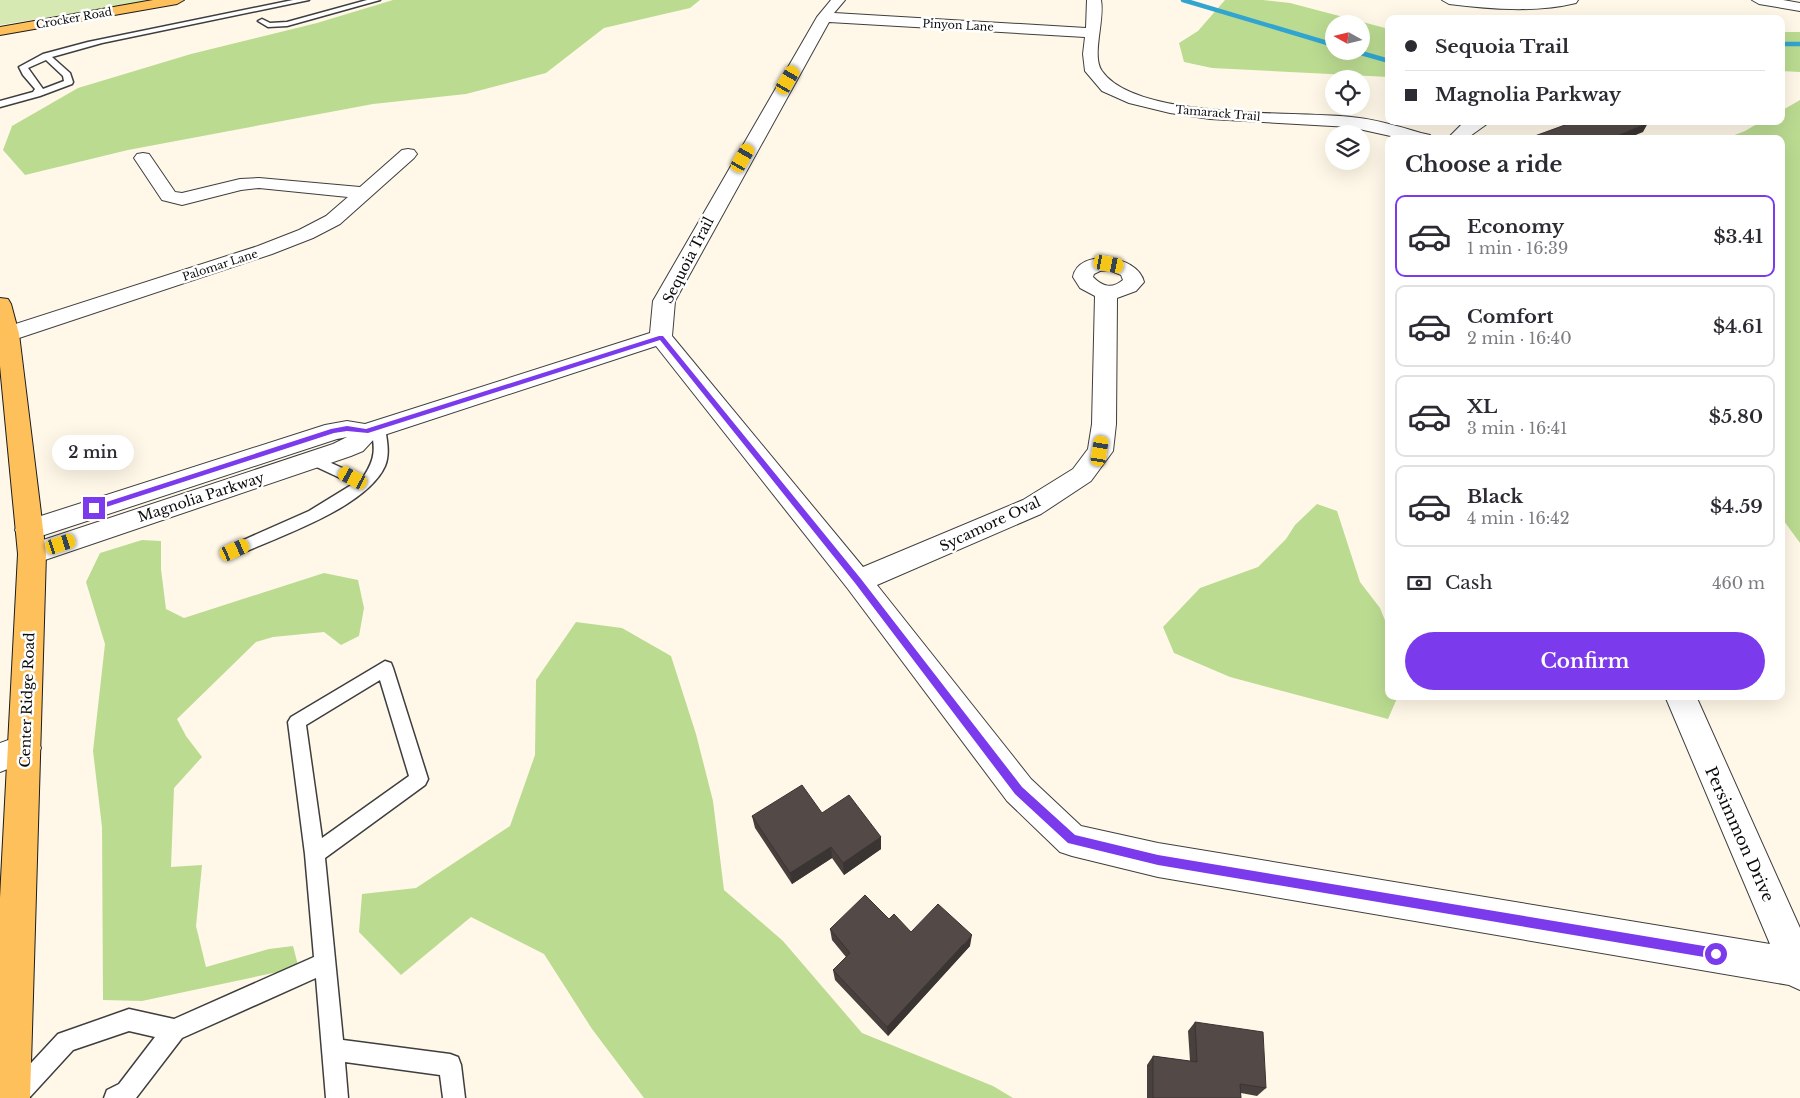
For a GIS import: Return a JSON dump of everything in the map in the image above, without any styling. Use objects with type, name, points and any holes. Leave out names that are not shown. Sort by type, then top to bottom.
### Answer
[{"type":"main road","name":"Crocker Road","points":[[0,32],[177,0]]},
{"type":"main road","name":"Center Ridge Road","points":[[0,304],[30,542],[13,753],[9,1098]]},
{"type":"street","name":"Tamarack Trail","points":[[1094,0],[1092,70],[1100,82],[1127,97],[1155,106],[1188,112],[1352,122],[1410,135]]},
{"type":"street","points":[[1449,0],[1508,5],[1536,5],[1571,0]]},
{"type":"street","points":[[1759,0],[1800,7]]},
{"type":"street","points":[[1536,5],[1548,14]]},
{"type":"street","name":"Pinyon Lane","points":[[831,9],[1092,33]]},
{"type":"street","name":"Sequoia Trail","points":[[661,337],[664,301],[734,174],[831,9]]},
{"type":"street","points":[[1460,135],[1474,125]]},
{"type":"street","name":"Palomar Lane","points":[[4,335],[289,242],[333,220],[408,154]]},
{"type":"street","points":[[143,158],[169,196],[182,199],[240,185],[260,183],[366,192]]},
{"type":"street","name":"Sycamore Oval","points":[[858,581],[1032,507],[1082,475],[1100,451],[1104,424],[1106,292]]},
{"type":"street","points":[[661,337],[858,581],[1019,790],[1072,840],[1168,861],[1799,969]]},
{"type":"street","name":"Magnolia Parkway","points":[[30,542],[334,431],[347,429],[372,430],[661,337]]},
{"type":"street","name":"Magnolia Parkway","points":[[30,542],[313,460],[354,445],[372,430]]},
{"type":"street","name":"Persimmon Drive","points":[[1682,700],[1799,969]]},
{"type":"lane","points":[[37,94],[37,86],[24,71],[23,67],[46,56],[126,36],[305,0]]},
{"type":"lane","points":[[250,10],[260,20],[268,24],[287,24],[376,0]]},
{"type":"lane","points":[[0,104],[59,87],[69,82],[67,75],[46,56]]},
{"type":"lane","points":[[235,550],[332,506],[371,476],[378,466],[381,456],[372,430]]},
{"type":"lane","points":[[313,460],[363,483]]},
{"type":"lane","points":[[315,854],[419,779],[385,668],[297,722],[315,854],[337,1098]]},
{"type":"lane","points":[[115,1098],[127,1092],[174,1030],[325,963]]},
{"type":"lane","points":[[14,1098],[66,1042],[129,1020],[174,1030]]},
{"type":"lane","points":[[333,1050],[450,1065],[454,1098]]},
{"type":"green space","points":[[0,0],[154,0],[0,25]]},
{"type":"green space","points":[[393,0],[700,0],[690,8],[604,28],[546,73],[466,94],[373,104],[128,150],[25,175],[3,150],[12,126],[78,88],[191,54],[317,23]]},
{"type":"green space","points":[[1225,0],[1263,0],[1290,3],[1336,15],[1325,15],[1325,60],[1370,60],[1370,24],[1385,28],[1385,77],[1370,76],[1370,70],[1325,70],[1325,74],[1212,68],[1184,62],[1179,43],[1198,31]]},
{"type":"green space","points":[[1785,32],[1800,32],[1800,72],[1785,71]]},
{"type":"green space","points":[[1800,100],[1800,543],[1785,522],[1785,135],[1734,135],[1755,125],[1785,125],[1785,109]]},
{"type":"green space","points":[[1317,504],[1337,511],[1360,582],[1380,608],[1385,620],[1385,700],[1396,700],[1388,719],[1230,677],[1174,653],[1163,627],[1200,588],[1258,567],[1286,539],[1295,525]]},
{"type":"green space","points":[[142,540],[161,541],[161,569],[166,609],[184,618],[324,573],[358,580],[364,608],[359,636],[341,645],[324,632],[273,637],[256,642],[177,719],[186,736],[202,757],[174,788],[171,867],[202,865],[196,926],[206,967],[269,949],[293,946],[298,965],[278,972],[142,1001],[103,1000],[102,827],[93,751],[105,644],[86,582],[100,553]]},
{"type":"green space","points":[[576,622],[622,628],[671,656],[696,734],[713,801],[724,890],[783,941],[862,1033],[993,1086],[1013,1098],[644,1098],[592,1029],[544,954],[471,917],[401,975],[359,932],[362,894],[416,888],[510,826],[535,755],[536,680]]},
{"type":"building","points":[[1565,125],[1643,125],[1619,135],[1538,135]]},
{"type":"building","points":[[802,785],[822,813],[849,795],[881,837],[843,863],[831,847],[790,873],[752,816]]},
{"type":"building","points":[[865,895],[889,919],[894,914],[911,932],[938,904],[972,935],[887,1027],[833,970],[850,953],[830,929]]},
{"type":"building","points":[[1195,1022],[1263,1032],[1266,1088],[1240,1084],[1241,1098],[1153,1098],[1153,1056],[1197,1062]]},
{"type":"waterway","points":[[1183,0],[1325,42]]},
{"type":"waterway","points":[[1785,44],[1800,44]]},
{"type":"waterway","points":[[1370,56],[1385,60]]},
{"type":"route","points":[[94,508],[334,431],[347,429],[366,432],[661,337],[858,581],[1019,790],[1072,840],[1158,860],[1716,954]]}]
